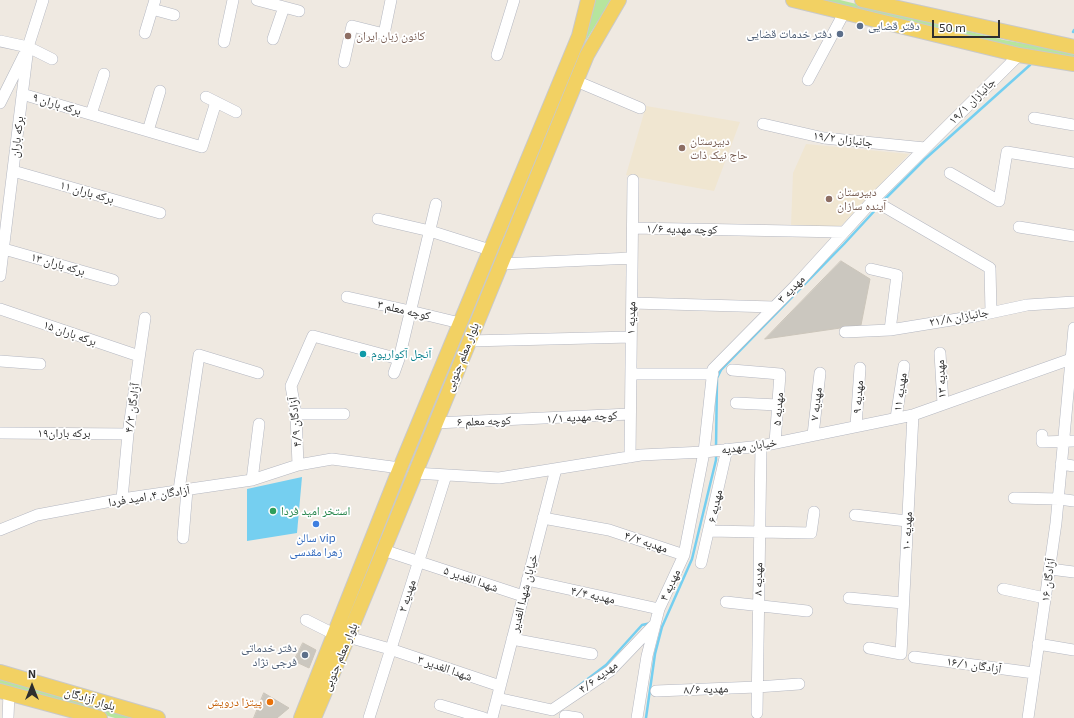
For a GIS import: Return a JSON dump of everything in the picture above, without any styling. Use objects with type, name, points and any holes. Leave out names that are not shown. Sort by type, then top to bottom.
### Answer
[{"type":"main road","name":"بلوار معلم جنوبی","points":[[301,718],[400,468],[579,36],[588,0]]},
{"type":"main road","name":"بلوار معلم جنوبی","points":[[314,718],[587,54],[619,0]]},
{"type":"main road","points":[[794,0],[1019,54],[1074,64]]},
{"type":"main road","points":[[862,0],[1074,47]]},
{"type":"main road","points":[[358,575],[372,580]]},
{"type":"main road","name":"بلوار آزادگان","points":[[1,670],[158,718]]},
{"type":"main road","name":"بلوار آزادگان","points":[[4,692],[100,718]]},
{"type":"street","name":"برکه باران","points":[[0,276],[4,249],[5,205],[13,171],[28,47],[42,0]]},
{"type":"street","points":[[224,42],[233,0]]},
{"type":"street","points":[[258,0],[299,11]]},
{"type":"street","points":[[344,62],[352,26],[384,34],[391,0]]},
{"type":"street","points":[[496,55],[514,0]]},
{"type":"street","points":[[145,33],[153,4],[174,15]]},
{"type":"street","points":[[273,39],[284,7]]},
{"type":"street","points":[[808,80],[844,13]]},
{"type":"street","points":[[0,41],[28,47],[52,59]]},
{"type":"street","points":[[0,103],[28,47]]},
{"type":"street","name":"جانبازان ۱۹/۱","points":[[925,148],[1019,54]]},
{"type":"street","name":"برکه باران ۹","points":[[91,114],[104,74]]},
{"type":"street","points":[[576,81],[640,108]]},
{"type":"street","points":[[148,131],[160,91]]},
{"type":"street","name":"برکه باران ۹","points":[[22,94],[202,147],[211,100],[236,112]]},
{"type":"street","points":[[1034,118],[1074,125]]},
{"type":"street","name":"جانبازان ۱۹/۲","points":[[763,124],[824,138],[925,148]]},
{"type":"street","name":"مهدیه ۳","points":[[704,452],[713,369],[774,307],[873,200],[925,148]]},
{"type":"street","points":[[950,173],[999,201],[1006,152],[1074,162]]},
{"type":"street","name":"برکه باران ۱۱","points":[[13,171],[160,213]]},
{"type":"street","name":"مهدیه ۱","points":[[630,457],[633,180]]},
{"type":"street","points":[[873,200],[990,268],[991,312]]},
{"type":"street","points":[[394,372],[399,359],[436,204]]},
{"type":"street","points":[[378,219],[430,231],[490,250]]},
{"type":"street","points":[[1019,227],[1074,236]]},
{"type":"street","name":"کوچه مهدیه ۱/۶","points":[[633,228],[844,232]]},
{"type":"street","name":"برکه باران ۱۳","points":[[4,249],[113,280]]},
{"type":"street","points":[[501,264],[632,258]]},
{"type":"street","points":[[871,268],[897,275],[890,330]]},
{"type":"street","name":"کوچه معلم ۳","points":[[347,297],[460,323]]},
{"type":"street","name":"جانبازان ۲۱/۸","points":[[845,332],[890,330],[976,316],[1027,305],[1074,302]]},
{"type":"street","points":[[632,303],[774,307]]},
{"type":"street","name":"برکه باران ۱۵","points":[[0,309],[139,356]]},
{"type":"street","name":"آزادگان ۴/۳","points":[[122,499],[128,434],[145,318]]},
{"type":"street","name":"آزادگان ۱۶","points":[[1028,718],[1050,569],[1059,499],[1061,464],[1069,441],[1074,328]]},
{"type":"street","name":"آزادگان ۴/۹","points":[[298,465],[296,414],[292,386],[313,336],[399,359]]},
{"type":"street","points":[[469,341],[631,337]]},
{"type":"street","name":"مهدیه ۱۳","points":[[940,353],[943,404]]},
{"type":"street","points":[[183,538],[183,490],[199,355],[258,373]]},
{"type":"street","name":"خیابان مهدیه","points":[[414,473],[499,478],[641,455],[704,452],[761,446],[913,415],[1073,358]]},
{"type":"street","points":[[0,361],[40,364]]},
{"type":"street","name":"مهدیه ۱۱","points":[[896,418],[904,366]]},
{"type":"street","name":"مهدیه ۹","points":[[856,426],[860,368]]},
{"type":"street","name":"مهدیه ۵","points":[[732,370],[780,374],[775,443]]},
{"type":"street","name":"مهدیه ۷","points":[[813,435],[820,373]]},
{"type":"street","points":[[631,374],[713,374]]},
{"type":"street","points":[[736,403],[778,405]]},
{"type":"street","points":[[296,414],[344,414]]},
{"type":"street","name":"کوچه مهدیه ۱/۱","points":[[533,419],[630,414]]},
{"type":"street","name":"مهدیه ۱۰","points":[[869,648],[901,654],[913,415]]},
{"type":"street","name":"کوچه معلم ۶","points":[[435,423],[533,419]]},
{"type":"street","points":[[252,480],[259,424]]},
{"type":"street","name":"برکه باران۱۹","points":[[0,433],[128,434]]},
{"type":"street","points":[[1042,435],[1042,442],[1069,441]]},
{"type":"street","name":"مهدیه ۸","points":[[757,713],[761,446]]},
{"type":"street","name":"مهدیه ۶","points":[[702,564],[727,449]]},
{"type":"street","name":"مهدیه ۴","points":[[637,718],[647,656],[656,623],[658,609],[684,554],[704,452]]},
{"type":"street","name":"آزادگان ۴، امید فردا","points":[[0,530],[37,515],[122,499],[252,480],[298,465],[332,459],[400,468]]},
{"type":"street","points":[[1061,464],[1074,466]]},
{"type":"street","name":"خیابان شهدا الغدیر","points":[[492,718],[556,469]]},
{"type":"street","name":"مهدیه ۲","points":[[368,718],[446,475]]},
{"type":"street","points":[[1014,498],[1059,499],[1074,501]]},
{"type":"street","points":[[709,531],[811,533],[814,512]]},
{"type":"street","points":[[855,515],[908,521]]},
{"type":"street","name":"مهدیه ۴/۲","points":[[543,518],[609,530],[684,554]]},
{"type":"street","name":"شهدا الغدیر ۵","points":[[384,550],[523,596]]},
{"type":"street","points":[[1050,569],[1074,572]]},
{"type":"street","name":"مهدیه ۴/۴","points":[[527,580],[658,609]]},
{"type":"street","points":[[1003,589],[1045,598]]},
{"type":"street","points":[[849,598],[903,603]]},
{"type":"street","points":[[726,602],[807,611]]},
{"type":"street","points":[[306,620],[334,634]]},
{"type":"street","name":"مهدیه ۴/۶","points":[[497,698],[552,710],[610,671],[656,623]]},
{"type":"street","name":"شهدا الغدیر ۳","points":[[348,637],[390,649],[500,686]]},
{"type":"street","points":[[512,639],[592,654]]},
{"type":"street","points":[[1038,644],[1074,650]]},
{"type":"street","name":"آزادگان ۱۶/۱","points":[[914,657],[1034,673]]},
{"type":"street","name":"مهدیه ۸/۶","points":[[656,691],[799,684]]},
{"type":"street","points":[[4,692],[8,718]]},
{"type":"street","points":[[440,705],[484,718]]},
{"type":"street","points":[[565,716],[578,718]]},
{"type":"shaded area","name":"دبیرستان حاج نیک ذات","points":[[646,106],[740,122],[714,191],[626,175]]},
{"type":"shaded area","name":"دبیرستان آینده سازان","points":[[806,144],[909,154],[841,226],[791,226],[793,173]]},
{"type":"green space","points":[[594,0],[611,0],[585,42],[594,4]]},
{"type":"green space","points":[[818,0],[840,0],[1004,40],[1074,52],[1074,58],[1023,50]]},
{"type":"green space","points":[[0,678],[144,718],[115,718],[0,685]]},
{"type":"water","name":"استخر امید فردا","points":[[302,477],[297,533],[247,541],[247,489]]},
{"type":"building","points":[[841,261],[870,279],[861,325],[765,339]]},
{"type":"building","name":"دفتر خدماتی فرجی نژاد","points":[[303,643],[316,650],[309,668],[294,661]]},
{"type":"building","name":"پیتزا درویش","points":[[264,693],[289,708],[277,718],[254,718]]},
{"type":"waterway","points":[[882,202],[925,159],[1030,65]]},
{"type":"waterway","points":[[716,448],[717,378],[721,370],[879,206]]},
{"type":"waterway","points":[[646,718],[655,654],[662,627],[692,559],[716,460],[716,453]]},
{"type":"waterway","points":[[568,694],[606,665],[642,625],[651,623]]},
{"type":"place","name":"دفتر قضایی","points":[[860,26]]},
{"type":"place","name":"دفتر خدمات قضایی","points":[[840,34]]},
{"type":"place","name":"کانون زبان ایران","points":[[348,36]]},
{"type":"place","name":"دبیرستان حاج نیک ذات","points":[[682,148]]},
{"type":"place","name":"دبیرستان آینده سازان","points":[[829,199]]},
{"type":"place","name":"آنجل آکواریوم","points":[[363,354]]},
{"type":"place","name":"استخر امید فردا","points":[[273,511]]},
{"type":"place","name":"سالن vip زهرا مقدسی","points":[[316,524]]},
{"type":"place","name":"دفتر خدماتی فرجی نژاد","points":[[305,655]]},
{"type":"place","name":"پیتزا درویش","points":[[270,702]]}]
